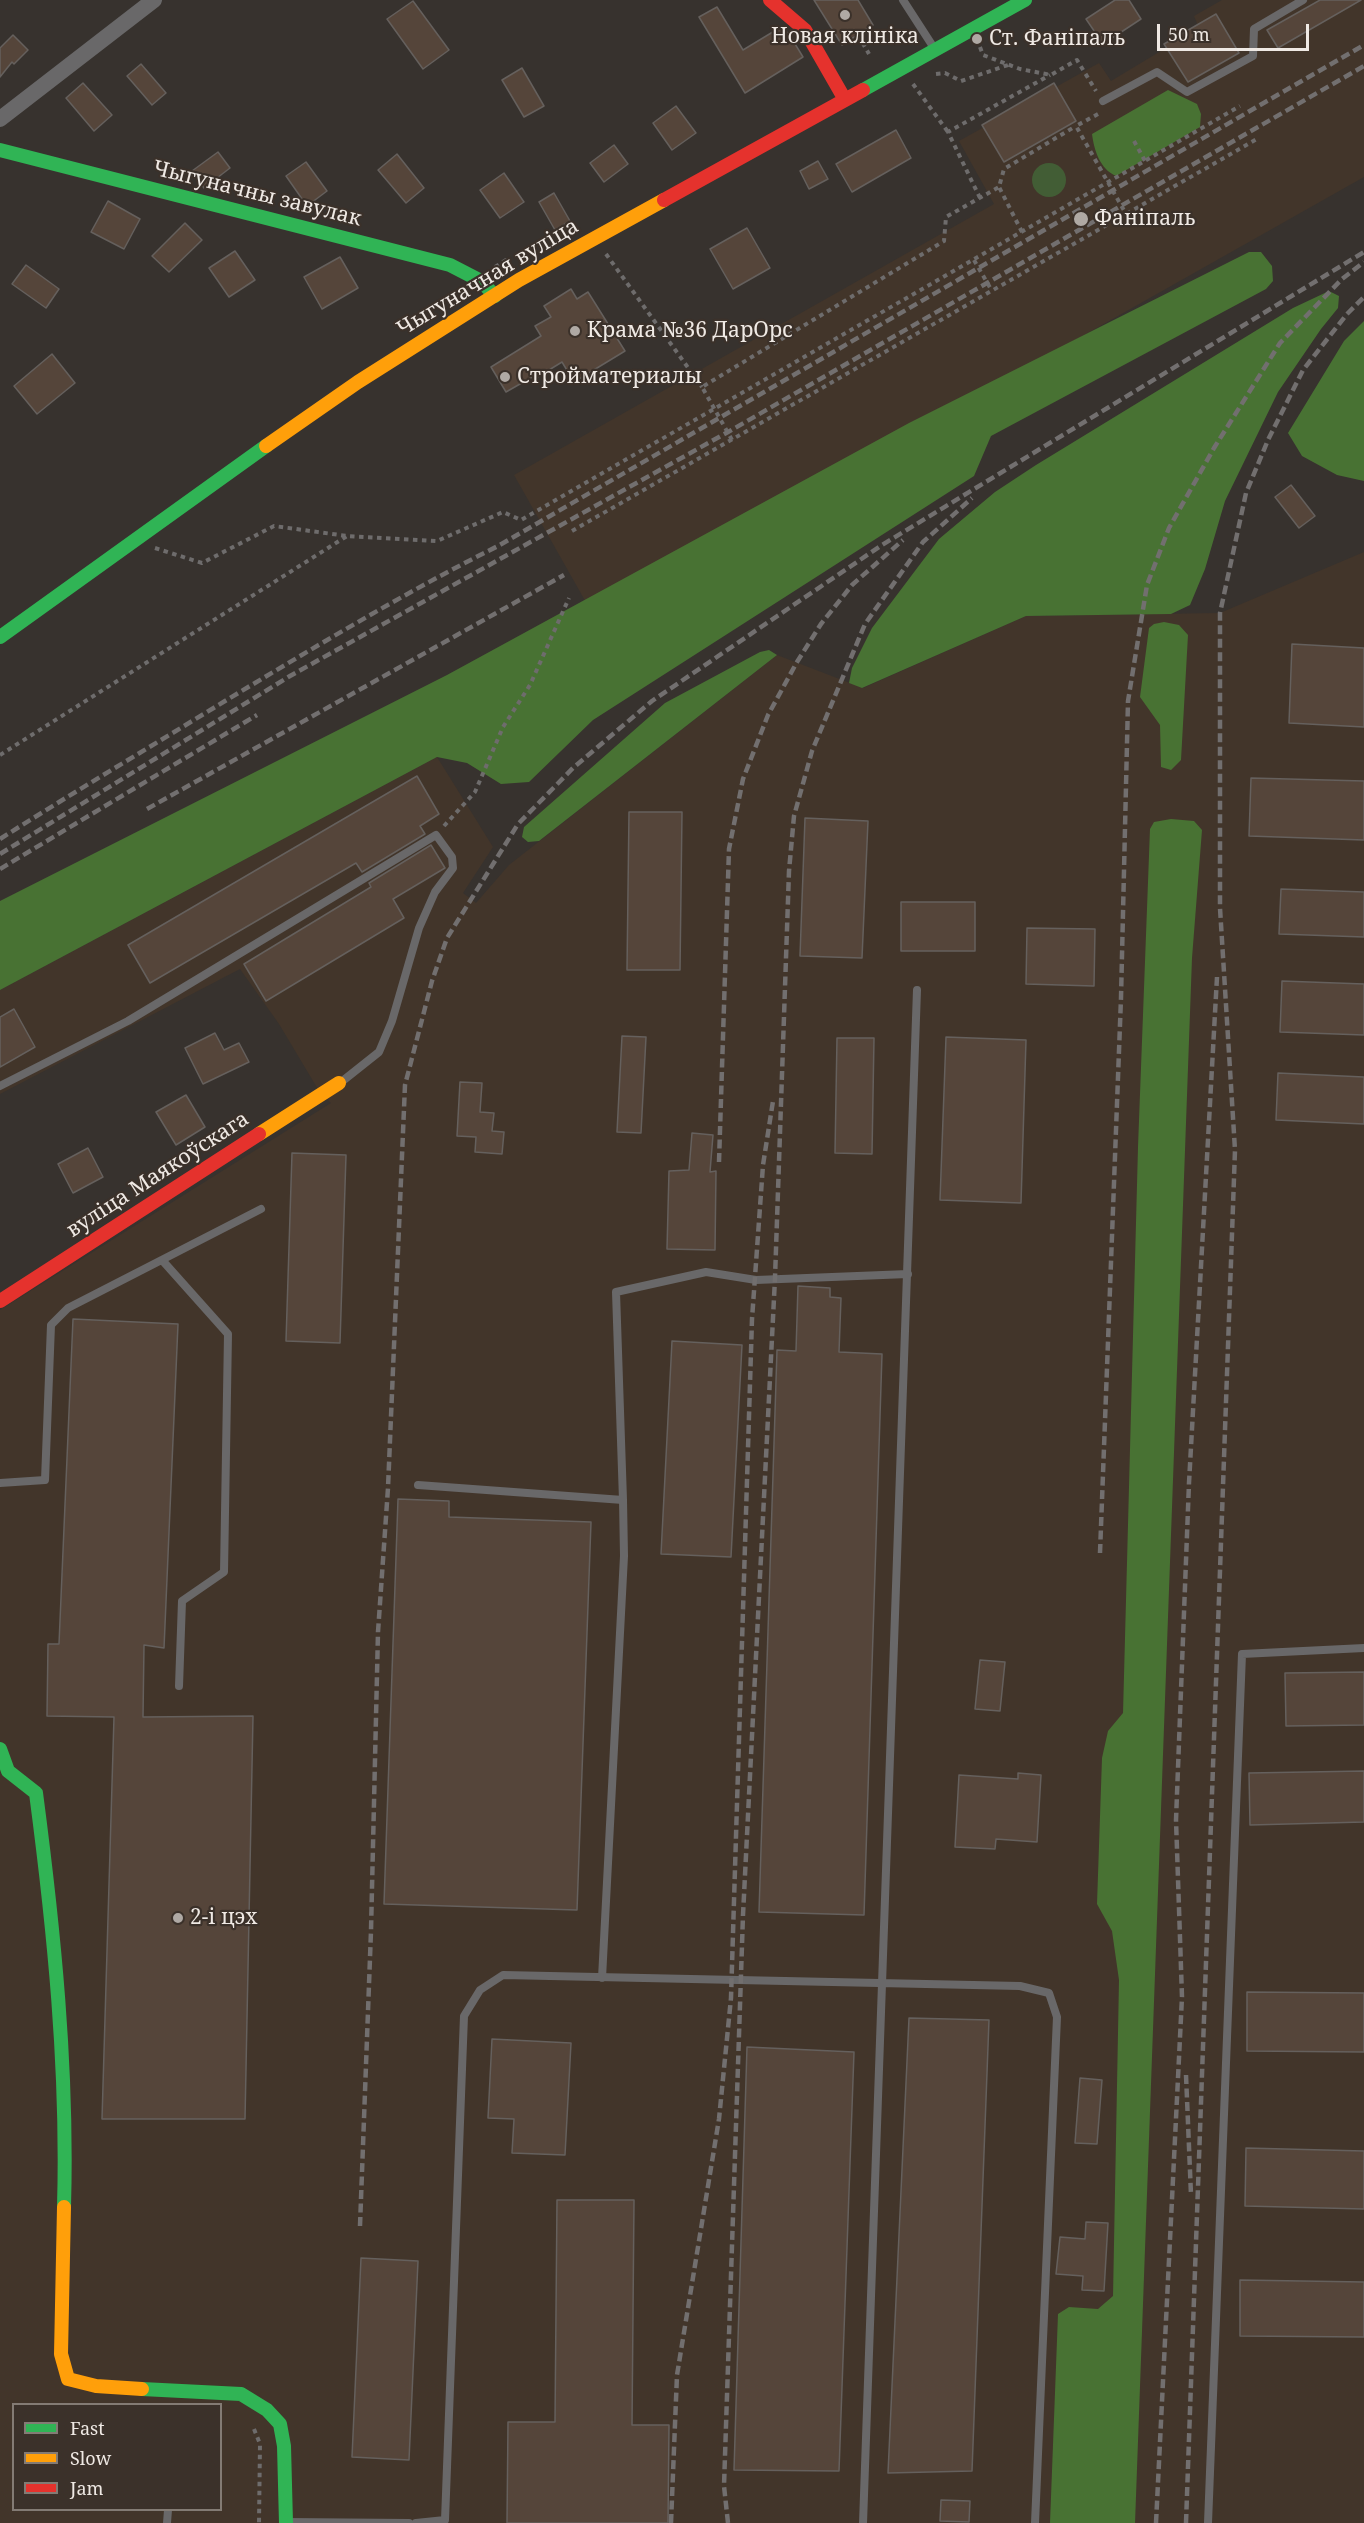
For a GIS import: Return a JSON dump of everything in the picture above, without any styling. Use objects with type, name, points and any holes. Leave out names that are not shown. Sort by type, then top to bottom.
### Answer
[{"type":"street","points":[[0,119],[154,0]]},
{"type":"street","name":"Чыгуначная вуліца","points":[[0,637],[222,476],[358,382],[519,280],[738,160],[844,98],[1025,0]]},
{"type":"street","points":[[780,2],[805,30],[844,98]]},
{"type":"street","name":"Чыгуначны завулак","points":[[0,150],[450,265],[479,278],[489,286],[495,296]]},
{"type":"street","name":"вуліца Маякоўскага","points":[[0,1301],[339,1083]]},
{"type":"street","points":[[0,1749],[8,1771],[36,1793],[54,1935],[66,2143],[61,2354],[68,2379],[96,2386],[176,2394],[241,2394],[267,2410],[280,2424],[284,2446],[286,2522]]},
{"type":"lane","points":[[903,0],[934,49]]},
{"type":"lane","points":[[1103,101],[1157,72],[1187,92],[1253,56],[1254,29],[1303,0]]},
{"type":"lane","points":[[0,1086],[128,1021],[436,835],[452,857],[453,868],[435,892],[419,928],[392,1021],[379,1052],[339,1083]]},
{"type":"lane","points":[[863,2523],[917,990]]},
{"type":"lane","points":[[0,1483],[45,1480],[51,1325],[68,1308],[261,1209]]},
{"type":"lane","points":[[162,1260],[228,1334],[224,1572],[182,1601],[179,1686]]},
{"type":"lane","points":[[602,1978],[624,1556],[615,1292],[706,1272],[756,1280],[908,1274]]},
{"type":"lane","points":[[418,1485],[623,1500]]},
{"type":"lane","points":[[1208,2523],[1242,1654],[1364,1648]]},
{"type":"lane","points":[[416,2523],[445,2522],[464,2016],[480,1990],[503,1976],[1020,1986],[1049,1993],[1057,2017],[1035,2523]]},
{"type":"lane","points":[[286,2522],[409,2523]]},
{"type":"path","points":[[858,35],[869,54]]},
{"type":"path","points":[[983,55],[1008,65],[1051,75]]},
{"type":"path","points":[[948,132],[1077,60],[1107,108],[1004,169],[999,187],[1022,232]]},
{"type":"path","points":[[927,75],[945,73],[961,81],[1008,65]]},
{"type":"path","points":[[908,77],[948,132],[980,198]]},
{"type":"path","points":[[145,545],[202,562],[274,526],[347,536],[437,541],[503,512],[521,520],[1240,106]]},
{"type":"path","points":[[1076,126],[1126,214]]},
{"type":"path","points":[[572,531],[1257,139]]},
{"type":"path","points":[[1134,141],[1145,160]]},
{"type":"path","points":[[702,387],[944,241],[946,217],[999,187]]},
{"type":"path","points":[[601,245],[702,387],[732,440]]},
{"type":"path","points":[[974,260],[992,291]]},
{"type":"path","points":[[0,755],[347,536]]},
{"type":"path","points":[[436,835],[475,792],[503,727],[530,685],[568,597]]},
{"type":"path","points":[[248,2422],[260,2444],[260,2523]]},
{"type":"shaded area","points":[[1222,0],[1364,0],[1364,177],[592,613],[514,475],[994,204],[959,141],[1099,63],[1111,81],[1199,28],[1194,16]]},
{"type":"shaded area","points":[[1364,552],[1364,2523],[0,2523],[0,1310],[331,1103],[319,1091],[279,1024],[240,969],[0,1094],[0,990],[437,757],[493,847],[463,893],[476,903],[509,865],[777,655],[863,688],[1026,616],[1220,613]]},
{"type":"green space","points":[[1168,90],[1197,104],[1201,114],[1200,127],[1116,176],[1110,173],[1099,158],[1092,134]]},
{"type":"green space","points":[[1049,163],[1061,168],[1066,180],[1061,192],[1049,197],[1037,192],[1032,180],[1037,168]]},
{"type":"green space","points":[[1249,252],[1261,252],[1272,266],[1273,281],[1266,289],[991,436],[974,476],[593,720],[529,782],[501,784],[467,763],[437,757],[0,990],[0,901],[447,675],[909,423]]},
{"type":"green space","points":[[1329,291],[1339,296],[1338,308],[1278,392],[1225,501],[1205,569],[1190,605],[1171,614],[1026,616],[862,688],[849,683],[852,668],[872,628],[939,539],[995,492],[1293,308]]},
{"type":"green space","points":[[1364,321],[1364,481],[1337,475],[1302,456],[1288,433],[1344,341]]},
{"type":"green space","points":[[1164,622],[1179,625],[1188,635],[1181,760],[1171,770],[1161,767],[1160,725],[1140,697],[1149,628],[1154,624]]},
{"type":"green space","points":[[769,650],[777,655],[539,841],[528,842],[522,837],[524,827],[665,703],[760,652]]},
{"type":"green space","points":[[1171,819],[1194,821],[1202,830],[1192,958],[1135,2523],[1050,2523],[1058,2314],[1069,2307],[1098,2309],[1113,2296],[1119,1980],[1112,1931],[1097,1904],[1102,1758],[1108,1731],[1123,1713],[1138,1147],[1150,829],[1154,822]]},
{"type":"building","name":"Новая клініка","points":[[814,0],[858,0],[873,25],[842,45]]},
{"type":"building","points":[[1115,0],[1129,0],[1141,19],[1103,44],[1086,19]]},
{"type":"building","points":[[1320,0],[1361,0],[1278,48],[1267,30]]},
{"type":"building","points":[[413,1],[449,50],[423,69],[387,19]]},
{"type":"building","points":[[717,7],[743,50],[781,27],[789,34],[803,57],[745,93],[699,17]]},
{"type":"building","points":[[1216,14],[1239,53],[1188,82],[1164,44]]},
{"type":"building","points":[[13,35],[28,50],[14,64],[12,62],[0,77],[0,48]]},
{"type":"building","points":[[141,64],[166,93],[152,105],[127,76]]},
{"type":"building","points":[[522,68],[544,106],[524,117],[502,80]]},
{"type":"building","points":[[83,83],[112,115],[94,131],[66,98]]},
{"type":"building","points":[[1054,83],[1076,121],[1004,162],[982,125]]},
{"type":"building","points":[[676,106],[696,133],[672,150],[653,123]]},
{"type":"building","points":[[896,130],[911,158],[852,192],[836,164]]},
{"type":"building","points":[[614,145],[628,164],[604,182],[590,163]]},
{"type":"building","points":[[218,152],[230,168],[204,188],[192,171]]},
{"type":"building","points":[[397,154],[424,188],[406,203],[378,170]]},
{"type":"building","points":[[818,161],[828,179],[809,189],[800,171]]},
{"type":"building","points":[[306,162],[327,191],[307,206],[286,176]]},
{"type":"building","points":[[504,173],[524,202],[500,218],[480,190]]},
{"type":"building","points":[[554,193],[570,221],[555,230],[539,202]]},
{"type":"building","points":[[108,201],[140,219],[124,249],[91,232]]},
{"type":"building","points":[[185,223],[202,240],[169,272],[152,256]]},
{"type":"building","points":[[747,228],[770,268],[733,289],[710,249]]},
{"type":"building","points":[[235,251],[255,280],[229,297],[209,268]]},
{"type":"building","points":[[340,257],[358,288],[322,309],[304,277]]},
{"type":"building","points":[[26,265],[59,289],[46,308],[12,284]]},
{"type":"building","name":"Крама №36 ДарОрс","points":[[571,289],[577,299],[588,292],[625,351],[574,382],[562,362],[536,378],[534,376],[506,392],[491,367],[541,336],[535,326],[551,317],[544,306]]},
{"type":"building","points":[[52,354],[75,383],[37,414],[14,386]]},
{"type":"building","points":[[1291,485],[1315,516],[1299,528],[1275,497]]},
{"type":"building","points":[[1292,644],[1364,648],[1364,727],[1289,723]]},
{"type":"building","points":[[417,776],[439,814],[420,826],[425,834],[362,872],[356,863],[150,983],[128,945]]},
{"type":"building","points":[[1251,778],[1364,781],[1364,840],[1249,836]]},
{"type":"building","points":[[629,812],[682,812],[680,970],[627,970]]},
{"type":"building","points":[[805,818],[868,821],[862,958],[800,956]]},
{"type":"building","points":[[431,845],[445,868],[393,899],[404,918],[266,1001],[244,964],[371,887],[369,883]]},
{"type":"building","points":[[1281,889],[1364,892],[1364,937],[1279,934]]},
{"type":"building","points":[[901,902],[975,902],[975,951],[901,951]]},
{"type":"building","points":[[1027,928],[1095,929],[1094,986],[1026,984]]},
{"type":"building","points":[[1282,981],[1364,984],[1364,1035],[1280,1032]]},
{"type":"building","points":[[14,1009],[35,1047],[0,1067],[0,1017]]},
{"type":"building","points":[[215,1033],[224,1050],[239,1043],[249,1062],[203,1084],[185,1048]]},
{"type":"building","points":[[622,1036],[646,1037],[641,1133],[617,1132]]},
{"type":"building","points":[[946,1037],[1026,1040],[1021,1203],[940,1200]]},
{"type":"building","points":[[837,1038],[874,1038],[872,1154],[835,1153]]},
{"type":"building","points":[[1278,1073],[1364,1077],[1364,1124],[1276,1120]]},
{"type":"building","points":[[460,1082],[482,1083],[480,1112],[494,1113],[492,1131],[504,1132],[502,1154],[475,1152],[476,1137],[457,1136]]},
{"type":"building","points":[[186,1095],[205,1127],[176,1145],[156,1112]]},
{"type":"building","points":[[692,1133],[713,1135],[710,1172],[716,1171],[715,1250],[667,1249],[669,1171],[689,1170]]},
{"type":"building","points":[[88,1148],[103,1177],[73,1193],[58,1164]]},
{"type":"building","points":[[292,1153],[346,1155],[340,1343],[286,1341]]},
{"type":"building","points":[[798,1286],[830,1288],[830,1297],[841,1298],[839,1352],[882,1354],[864,1915],[759,1912],[777,1350],[796,1351]]},
{"type":"building","points":[[73,1319],[178,1324],[164,1648],[144,1645],[143,1717],[253,1716],[245,2119],[102,2119],[114,1717],[47,1716],[48,1644],[59,1644]]},
{"type":"building","points":[[672,1341],[742,1345],[731,1557],[661,1554]]},
{"type":"building","points":[[398,1499],[449,1501],[449,1517],[591,1522],[577,1910],[384,1904]]},
{"type":"building","points":[[980,1660],[1005,1662],[1000,1711],[975,1709]]},
{"type":"building","points":[[1364,1672],[1364,1725],[1286,1726],[1285,1673]]},
{"type":"building","points":[[1364,1771],[1364,1822],[1250,1825],[1249,1773]]},
{"type":"building","points":[[1018,1773],[1041,1775],[1037,1842],[996,1839],[995,1849],[955,1847],[959,1775],[1018,1779]]},
{"type":"building","points":[[1247,1992],[1364,1993],[1364,2052],[1247,2051]]},
{"type":"building","points":[[909,2018],[989,2020],[972,2471],[888,2473]]},
{"type":"building","points":[[492,2039],[571,2043],[565,2155],[512,2153],[514,2119],[488,2118]]},
{"type":"building","points":[[747,2047],[854,2052],[839,2471],[734,2470]]},
{"type":"building","points":[[1080,2078],[1102,2080],[1097,2144],[1075,2143]]},
{"type":"building","points":[[1246,2148],[1364,2151],[1364,2209],[1245,2206]]},
{"type":"building","points":[[557,2200],[634,2200],[632,2425],[669,2425],[668,2523],[507,2523],[508,2422],[555,2422]]},
{"type":"building","points":[[1086,2222],[1108,2223],[1104,2291],[1082,2290],[1083,2276],[1056,2274],[1060,2237],[1085,2239]]},
{"type":"building","points":[[361,2258],[418,2261],[409,2460],[352,2457]]},
{"type":"building","points":[[1240,2280],[1364,2282],[1364,2337],[1240,2336]]},
{"type":"building","points":[[941,2500],[970,2501],[969,2522],[940,2521]]},
{"type":"railway","points":[[0,839],[360,621],[498,546],[1364,45]]},
{"type":"railway","points":[[0,854],[290,676],[728,432],[1364,66]]},
{"type":"railway","points":[[360,2226],[371,1931],[378,1632],[388,1488],[405,1085],[432,981],[447,938],[518,824],[573,768],[652,701],[882,545],[1364,252]]},
{"type":"railway","points":[[1100,1553],[1121,998],[1128,701],[1147,585],[1169,528],[1214,448],[1280,343],[1342,279],[1364,262]]},
{"type":"railway","points":[[1186,2523],[1235,1150],[1220,908],[1220,613],[1246,493],[1268,440],[1303,370],[1347,314],[1364,297]]},
{"type":"railway","points":[[728,2523],[724,2486],[743,1915],[775,1278],[789,871],[794,816],[812,751],[865,624],[923,542],[972,498]]},
{"type":"railway","points":[[719,1162],[729,849],[743,779],[768,715],[821,624],[852,585],[903,540]]},
{"type":"railway","points":[[147,809],[564,575]]},
{"type":"railway","points":[[0,869],[257,715]]},
{"type":"railway","points":[[1156,2523],[1182,1997],[1176,1820],[1189,1483],[1217,977]]},
{"type":"railway","points":[[671,2523],[677,2375],[719,2119],[731,1998],[752,1319],[763,1165],[773,1101]]},
{"type":"railway","points":[[1186,2075],[1191,2195]]},
{"type":"traffic: fast","points":[[863,90],[1025,0]]},
{"type":"traffic: fast","points":[[0,150],[450,265],[481,281],[495,296]]},
{"type":"traffic: fast","points":[[0,637],[266,446]]},
{"type":"traffic: fast","points":[[0,1749],[8,1771],[36,1793],[49,1896],[62,2051],[64,2207]]},
{"type":"traffic: fast","points":[[142,2389],[241,2394],[267,2410],[280,2424],[284,2446],[286,2523]]},
{"type":"traffic: slow","points":[[266,446],[358,382],[519,280],[664,200]]},
{"type":"traffic: slow","points":[[259,1134],[339,1083]]},
{"type":"traffic: slow","points":[[64,2207],[61,2354],[68,2379],[96,2386],[142,2389]]},
{"type":"traffic: jam","points":[[770,0],[805,30],[844,98]]},
{"type":"traffic: jam","points":[[664,200],[863,90]]},
{"type":"traffic: jam","points":[[0,1301],[259,1134]]},
{"type":"place","name":"Новая клініка","points":[[845,15]]},
{"type":"place","name":"Ст. Фаніпаль","points":[[977,39]]},
{"type":"place","name":"Фаніпаль","points":[[1081,219]]},
{"type":"place","name":"Крама №36 ДарОрс","points":[[575,331]]},
{"type":"place","name":"Стройматериалы","points":[[505,377]]},
{"type":"place","name":"2-і цэх","points":[[178,1918]]}]
